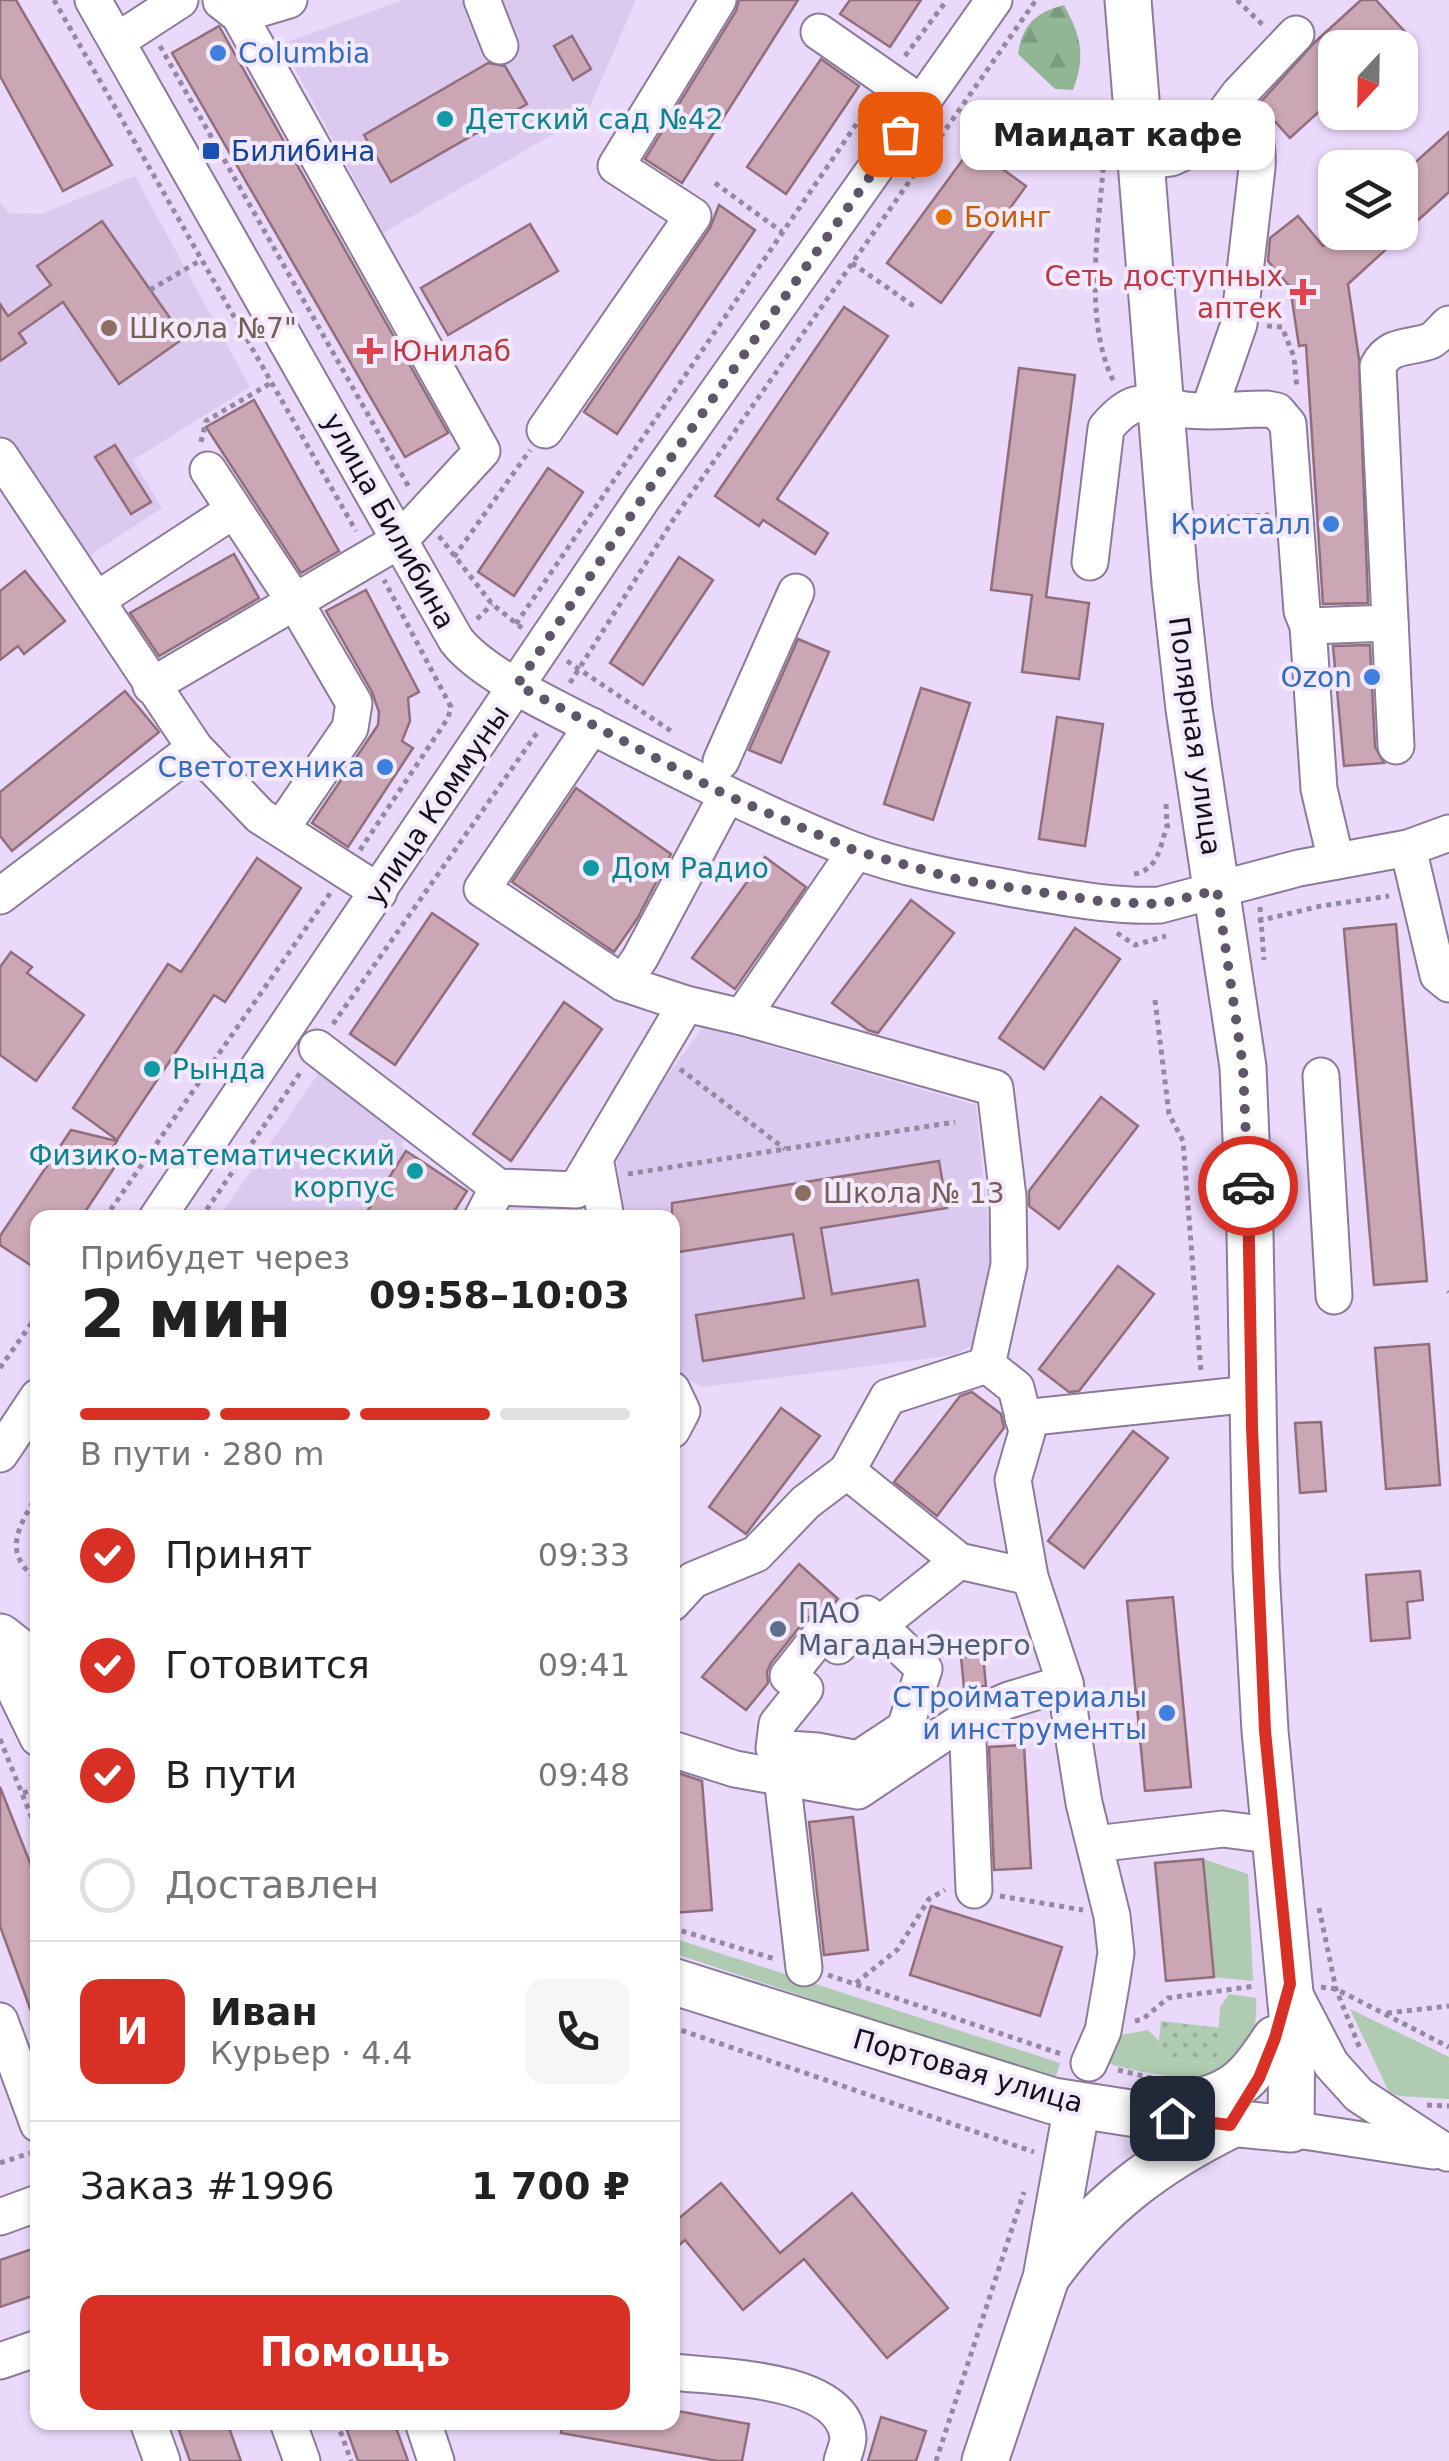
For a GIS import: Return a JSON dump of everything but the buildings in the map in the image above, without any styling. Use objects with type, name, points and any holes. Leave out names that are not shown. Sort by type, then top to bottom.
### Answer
[{"type":"main road","name":"Полярная улица","points":[[1128,0],[1123,153],[1188,709],[1243,1067],[1265,1731],[1277,1836],[1275,2007],[1290,2129]]},
{"type":"main road","points":[[0,1637],[30,1661]]},
{"type":"main road","name":"Портовая улица","points":[[680,1984],[1078,2106],[1153,2098],[1230,2125],[1290,2129]]},
{"type":"main road","points":[[1153,2098],[1230,2092],[1247,2078],[1275,2007]]},
{"type":"main road","points":[[984,2461],[1046,2278],[1078,2234],[1128,2188],[1183,2148],[1230,2125],[1259,2078],[1275,2007]]},
{"type":"main road","points":[[944,2066],[1001,2099],[1042,2136],[1054,2164],[1042,2200],[1046,2278]]},
{"type":"main road","points":[[1042,2200],[1078,2106]]},
{"type":"street","name":"улица Билибина","points":[[93,0],[132,32],[386,549],[463,649],[517,685],[592,726],[724,778],[856,851],[956,879],[1105,902],[1160,904],[1336,861],[1408,848],[1449,833]]},
{"type":"street","points":[[132,32],[180,0]]},
{"type":"street","points":[[151,686],[386,549],[482,451],[229,8],[290,0]]},
{"type":"street","points":[[482,0],[500,46]]},
{"type":"street","points":[[545,430],[693,216],[616,166],[718,0]]},
{"type":"street","name":"улица Коммуны","points":[[183,1210],[379,892],[517,685],[530,635],[644,496],[994,0]]},
{"type":"street","points":[[820,32],[921,104]]},
{"type":"street","points":[[1123,153],[1170,158],[1202,144],[1290,40]]},
{"type":"street","points":[[1209,410],[1239,324],[1258,144],[1249,127],[1228,109]]},
{"type":"street","points":[[1396,746],[1378,366],[1384,354],[1400,346],[1444,340]]},
{"type":"street","points":[[1090,562],[1106,428],[1119,413],[1151,403],[1184,410],[1267,409],[1277,411],[1288,424],[1319,789],[1336,861]]},
{"type":"street","points":[[0,456],[195,748],[260,816],[379,892]]},
{"type":"street","points":[[208,470],[296,602],[354,703],[350,728],[281,829]]},
{"type":"street","points":[[98,598],[234,510]]},
{"type":"street","points":[[623,983],[640,958],[724,778],[796,592]]},
{"type":"street","points":[[1308,626],[1390,622]]},
{"type":"street","points":[[592,726],[482,888],[623,983],[686,1004],[742,1016],[995,1088],[1008,1197],[1008,1265],[987,1366]]},
{"type":"street","points":[[0,896],[195,748]]},
{"type":"street","points":[[1408,848],[1438,975],[1449,984]]},
{"type":"street","points":[[742,1016],[856,851]]},
{"type":"street","points":[[317,1048],[490,1202],[576,1190],[686,1004]]},
{"type":"street","points":[[1321,1076],[1334,1296]]},
{"type":"street","points":[[595,1158],[605,1210]]},
{"type":"street","points":[[987,1366],[1016,1388],[1027,1432],[1013,1480],[1030,1577],[1065,1683],[1084,1803],[1112,1913],[1116,1953],[1096,2047]]},
{"type":"street","points":[[680,1590],[693,1580],[756,1554],[806,1502],[848,1471],[888,1398],[987,1366]]},
{"type":"street","points":[[1023,1418],[1251,1394]]},
{"type":"street","points":[[0,1454],[30,1409]]},
{"type":"street","points":[[848,1471],[959,1561],[1030,1577]]},
{"type":"street","points":[[878,1625],[959,1561]]},
{"type":"street","points":[[867,1614],[878,1625],[924,1669],[905,1728],[858,1759],[774,1748],[777,1724],[805,1689],[788,1676],[823,1632],[838,1646],[867,1614]]},
{"type":"street","points":[[0,1660],[30,1722]]},
{"type":"street","points":[[680,1751],[734,1768],[858,1791],[967,1718],[1065,1683]]},
{"type":"street","points":[[967,1718],[974,1890]]},
{"type":"street","points":[[782,1777],[804,1968]]},
{"type":"street","points":[[1095,1844],[1224,1829],[1277,1836]]},
{"type":"street","points":[[1275,2007],[1360,2095],[1448,2153]]},
{"type":"street","points":[[0,2021],[30,2102]]},
{"type":"street","name":"Портовая улица","points":[[1290,2129],[1448,2153]]},
{"type":"street","points":[[0,2216],[30,2206]]},
{"type":"street","points":[[0,2361],[30,2351]]},
{"type":"street","points":[[680,2373],[784,2386],[818,2396],[840,2415],[848,2438],[842,2461]]},
{"type":"street","points":[[151,2430],[162,2461]]},
{"type":"street","points":[[291,2430],[302,2461]]},
{"type":"street","points":[[426,2430],[436,2461]]},
{"type":"path","points":[[54,0],[271,383],[386,549],[451,707],[448,718],[346,871],[111,1210]]},
{"type":"path","points":[[530,635],[782,232],[947,0]]},
{"type":"path","points":[[183,1210],[317,1048],[555,707],[675,517],[1036,0]]},
{"type":"path","points":[[1238,0],[1290,40]]},
{"type":"path","points":[[132,32],[424,514],[454,557],[492,604],[724,778]]},
{"type":"path","points":[[1123,153],[1095,286],[1103,361],[1119,391],[1151,403]]},
{"type":"path","points":[[715,183],[782,232]]},
{"type":"path","points":[[150,290],[200,260]]},
{"type":"path","points":[[852,263],[915,307]]},
{"type":"path","points":[[1239,324],[1282,327],[1294,356]]},
{"type":"path","points":[[208,470],[200,440],[206,421],[271,383]]},
{"type":"path","points":[[454,557],[545,430]]},
{"type":"path","points":[[1195,519],[1268,515]]},
{"type":"path","points":[[1128,875],[1144,872],[1154,864],[1167,826],[1206,820]]},
{"type":"path","points":[[1261,920],[1418,891]]},
{"type":"path","points":[[1155,1000],[1169,1114],[1184,1141],[1202,1399]]},
{"type":"path","points":[[658,1052],[785,1149]]},
{"type":"path","points":[[628,1174],[954,1122]]},
{"type":"path","points":[[0,1368],[30,1325]]},
{"type":"path","points":[[30,1507],[12,1540],[14,1554],[30,1574]]},
{"type":"path","points":[[0,1739],[30,1811]]},
{"type":"path","points":[[23,1793],[30,1791]]},
{"type":"path","points":[[680,1930],[856,1983],[1096,2047],[1153,2098]]},
{"type":"path","points":[[1096,2047],[1143,2019],[1168,1998],[1262,1986],[1275,2007],[1336,1989],[1449,2046]]},
{"type":"path","points":[[1385,2013],[1449,2006]]},
{"type":"path","points":[[680,2030],[1036,2153],[1042,2136]]},
{"type":"path","points":[[0,2164],[30,2153]]},
{"type":"path","points":[[936,2461],[1042,2200]]},
{"type":"path","points":[[340,2430],[351,2461]]},
{"type":"shaded area","points":[[403,0],[636,0],[586,115],[383,233],[282,44]]},
{"type":"shaded area","name":"Школа №7\"","points":[[135,176],[250,387],[133,460],[162,508],[86,558],[0,439],[0,202],[9,213],[41,214]]},
{"type":"shaded area","name":"Школа № 13","points":[[703,1027],[976,1105],[995,1290],[976,1343],[955,1355],[703,1387],[680,1376],[680,1210],[622,1210],[616,1153],[622,1137]]},
{"type":"shaded area","points":[[323,1067],[410,1128],[401,1146],[467,1191],[455,1210],[224,1210]]},
{"type":"green space","points":[[1064,5],[1080,46],[1073,90],[1055,89],[1018,54],[1032,21]]},
{"type":"green space","points":[[1203,1859],[1248,1874],[1253,1981],[1214,1977]]},
{"type":"green space","points":[[680,1940],[1060,2063],[1055,2080],[680,1955]]},
{"type":"green space","points":[[1229,1994],[1256,1998],[1256,2010],[1250,2044],[1229,2071],[1208,2078],[1180,2078],[1110,2064],[1120,2035],[1148,2030],[1159,2041],[1163,2058],[1217,2064],[1220,2007]]},
{"type":"green space","points":[[1350,2009],[1449,2057],[1449,2099],[1389,2092]]},
{"type":"green space","points":[[1161,2021],[1222,2028],[1218,2064],[1163,2058],[1159,2041]]},
{"type":"way so far","points":[[900,134],[644,496],[517,685],[726,795],[856,851],[956,879],[1140,906],[1217,890],[1243,1067],[1248,1186]]},
{"type":"place","name":"Columbia","points":[[218,53]]},
{"type":"place","name":"Детский сад №42","points":[[445,119]]},
{"type":"place","name":"Маидат кафе","points":[[900,134]]},
{"type":"place","name":"Билибина","points":[[211,151]]},
{"type":"place","name":"Боинг","points":[[944,217]]},
{"type":"place","name":"Сеть доступных аптек","points":[[1303,292]]},
{"type":"place","name":"Школа №7\"","points":[[109,328]]},
{"type":"place","name":"Юнилаб","points":[[370,351]]},
{"type":"place","name":"Кристалл","points":[[1331,524]]},
{"type":"place","name":"Ozon","points":[[1372,677]]},
{"type":"place","name":"Светотехника","points":[[385,767]]},
{"type":"place","name":"Дом Радио","points":[[591,868]]},
{"type":"place","name":"Рында","points":[[152,1069]]},
{"type":"place","name":"Физико-математический корпус","points":[[415,1171]]},
{"type":"place","name":"Школа № 13","points":[[803,1193]]},
{"type":"place","name":"ПАО МагаданЭнерго","points":[[778,1629]]},
{"type":"place","name":"СТройматериалы и инструменты","points":[[1167,1713]]},
{"type":"route","points":[[1172,2118],[1230,2125],[1259,2078],[1290,1984],[1265,1731],[1256,1568],[1248,1186]]}]
